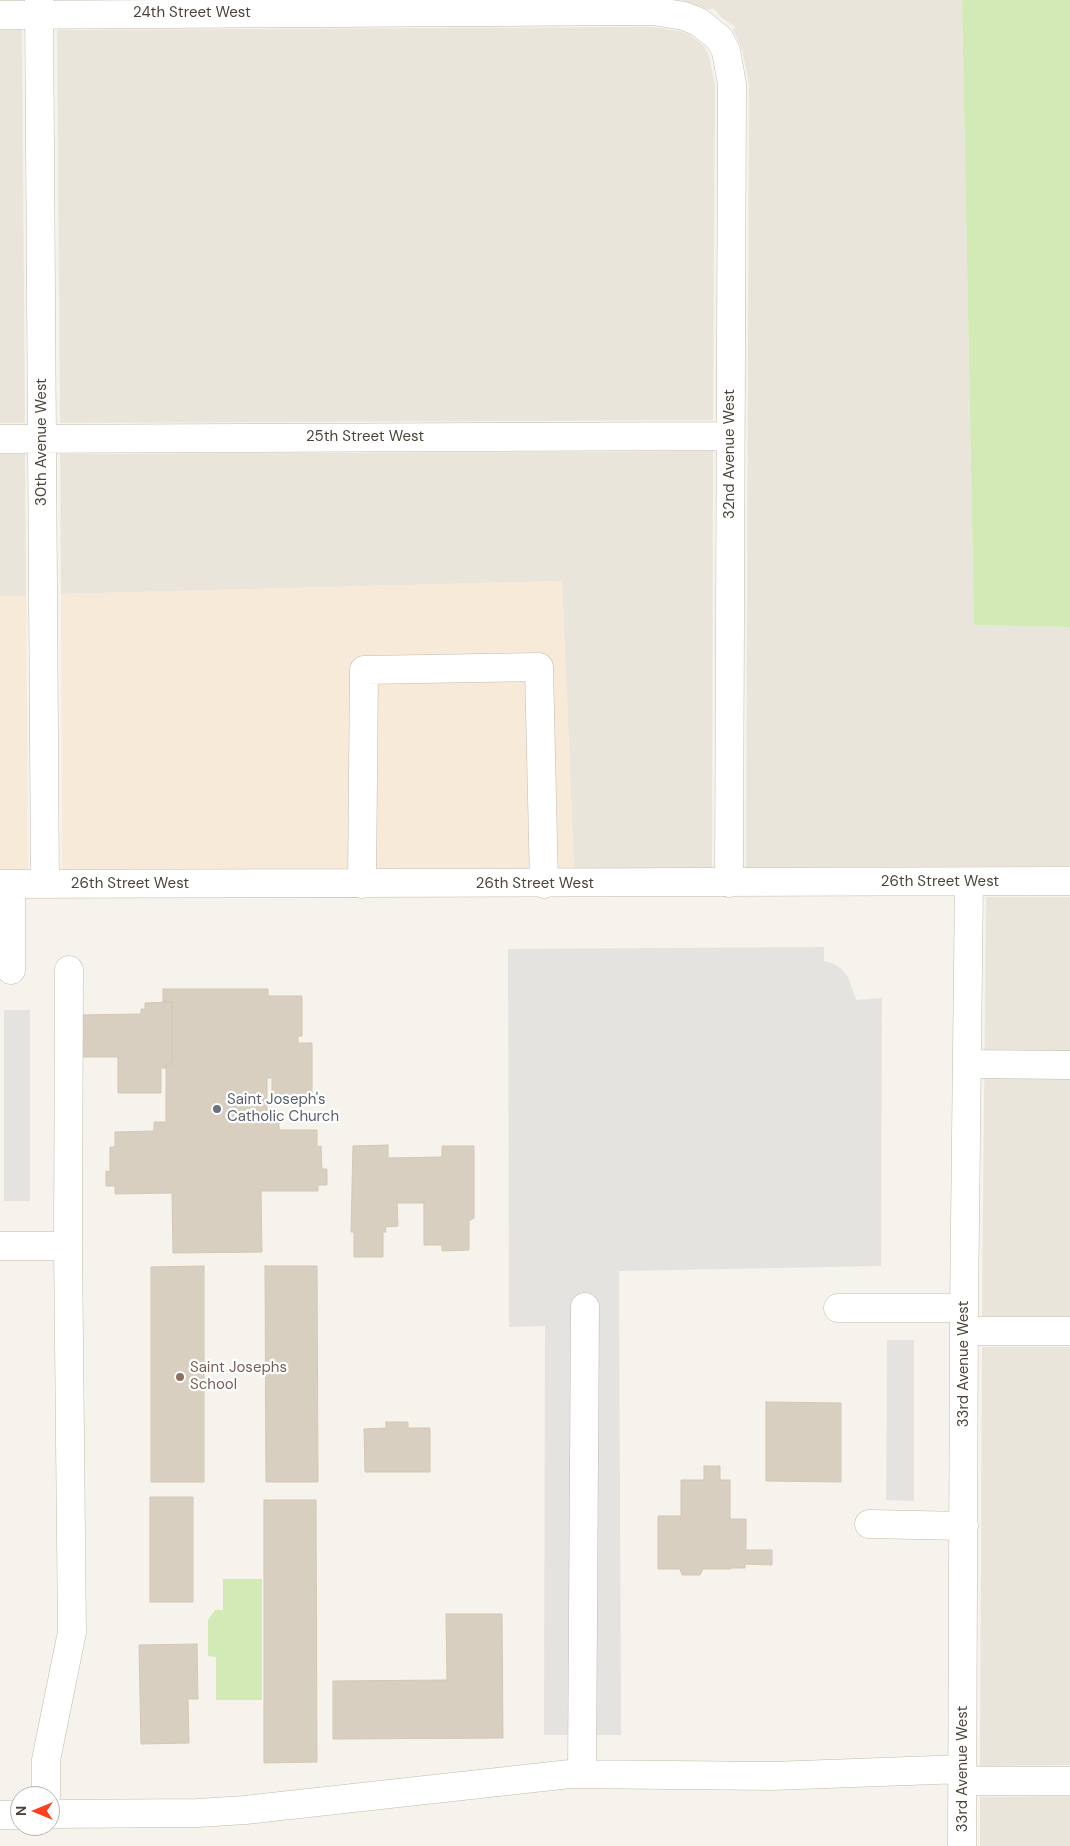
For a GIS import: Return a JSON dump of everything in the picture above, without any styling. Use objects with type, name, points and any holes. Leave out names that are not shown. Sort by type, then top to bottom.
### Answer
[{"type":"street","name":"24th Street West","points":[[0,15],[39,7],[653,11],[684,16],[699,22],[711,30]]},
{"type":"street","name":"30th Avenue West","points":[[39,7],[45,884]]},
{"type":"street","name":"32nd Avenue West","points":[[711,30],[719,38],[726,51],[732,84],[729,883]]},
{"type":"street","name":"25th Street West","points":[[0,439],[730,436]]},
{"type":"street","points":[[362,884],[364,670],[539,667],[544,884]]},
{"type":"street","name":"26th Street West","points":[[5,884],[544,884],[1070,881]]},
{"type":"street","name":"33rd Avenue West","points":[[962,1846],[964,1320],[969,882]]},
{"type":"street","points":[[5,884],[11,970]]},
{"type":"street","points":[[46,1786],[46,1760],[72,1632],[68,1246],[69,970]]},
{"type":"street","points":[[967,1064],[1070,1064]]},
{"type":"street","points":[[0,1246],[68,1246]]},
{"type":"street","points":[[582,1774],[585,1307]]},
{"type":"street","points":[[838,1308],[1070,1331]]},
{"type":"street","points":[[869,1524],[964,1526]]},
{"type":"street","points":[[60,1814],[198,1813],[245,1810],[582,1774],[772,1776],[963,1775],[1070,1781]]},
{"type":"shaded area","points":[[681,0],[962,0],[974,625],[1070,627],[1070,866],[746,868],[749,84],[742,49],[733,30],[735,27],[723,19],[713,8],[710,10]]},
{"type":"shaded area","points":[[651,27],[680,31],[690,35],[704,46],[709,56],[715,85],[713,420],[60,423],[57,30]]},
{"type":"shaded area","points":[[0,30],[22,30],[25,423],[0,423]]},
{"type":"shaded area","points":[[713,451],[712,868],[574,868],[562,581],[61,594],[60,454]]},
{"type":"shaded area","points":[[0,454],[25,454],[26,596],[0,596]]},
{"type":"shaded area","points":[[562,581],[574,868],[62,869],[61,594]]},
{"type":"shaded area","points":[[0,596],[26,596],[28,869],[0,869]]},
{"type":"shaded area","points":[[986,897],[1070,897],[1070,1316],[982,1316]]},
{"type":"shaded area","points":[[824,947],[824,961],[842,969],[848,977],[856,1000],[882,998],[881,1266],[619,1271],[621,1735],[544,1735],[545,1326],[509,1327],[508,949]]},
{"type":"shaded area","points":[[4,1010],[30,1010],[30,1201],[4,1201]]},
{"type":"shaded area","points":[[887,1340],[914,1340],[914,1501],[886,1500]]},
{"type":"shaded area","points":[[982,1347],[1070,1347],[1070,1765],[980,1766]]},
{"type":"shaded area","points":[[1070,1796],[1070,1846],[980,1846],[980,1797]]},
{"type":"green space","points":[[962,0],[1070,0],[1070,627],[974,625]]},
{"type":"green space","points":[[223,1579],[262,1579],[262,1700],[216,1700],[216,1657],[208,1656],[208,1620],[215,1610],[223,1610]]},
{"type":"building","name":"Saint Joseph's Catholic Church","points":[[163,989],[268,989],[268,996],[302,996],[302,1036],[298,1036],[298,1043],[312,1043],[312,1095],[272,1095],[272,1078],[267,1078],[267,1123],[279,1122],[279,1130],[317,1130],[317,1147],[321,1146],[322,1169],[327,1169],[327,1185],[318,1185],[318,1191],[261,1191],[262,1252],[173,1253],[172,1193],[115,1194],[115,1186],[106,1186],[106,1171],[110,1172],[110,1147],[115,1147],[115,1132],[154,1131],[154,1122],[166,1122],[166,1064],[172,1064],[172,1002],[163,1002]]},
{"type":"building","points":[[172,1002],[172,1064],[166,1064],[166,1068],[161,1068],[161,1093],[118,1093],[118,1057],[79,1057],[79,1015],[141,1014],[141,1009],[145,1009],[145,1003]]},
{"type":"building","points":[[388,1145],[388,1158],[442,1157],[442,1146],[474,1146],[474,1218],[469,1221],[469,1250],[442,1251],[442,1245],[424,1245],[424,1203],[397,1203],[398,1226],[385,1227],[386,1232],[383,1232],[383,1257],[354,1257],[354,1232],[351,1232],[353,1146]]},
{"type":"building","points":[[204,1266],[204,1482],[151,1482],[151,1267]]},
{"type":"building","points":[[265,1266],[317,1266],[318,1482],[266,1482]]},
{"type":"building","points":[[766,1402],[841,1403],[841,1482],[766,1481]]},
{"type":"building","points":[[386,1422],[408,1422],[408,1428],[430,1428],[430,1472],[365,1472],[364,1429],[386,1428]]},
{"type":"building","points":[[704,1466],[720,1466],[720,1480],[730,1480],[730,1519],[746,1519],[746,1550],[772,1550],[772,1565],[745,1564],[745,1568],[703,1569],[700,1575],[682,1575],[680,1569],[658,1569],[658,1516],[681,1516],[681,1480],[704,1480]]},
{"type":"building","points":[[150,1497],[193,1497],[193,1602],[150,1602]]},
{"type":"building","points":[[264,1500],[316,1500],[317,1762],[264,1763]]},
{"type":"building","points":[[446,1614],[502,1614],[503,1738],[333,1739],[333,1681],[447,1680]]},
{"type":"building","points":[[197,1644],[198,1699],[188,1699],[189,1743],[141,1744],[139,1645]]},
{"type":"place","name":"Saint Joseph's Catholic Church","points":[[217,1109]]},
{"type":"place","name":"Saint Josephs School","points":[[180,1377]]}]
